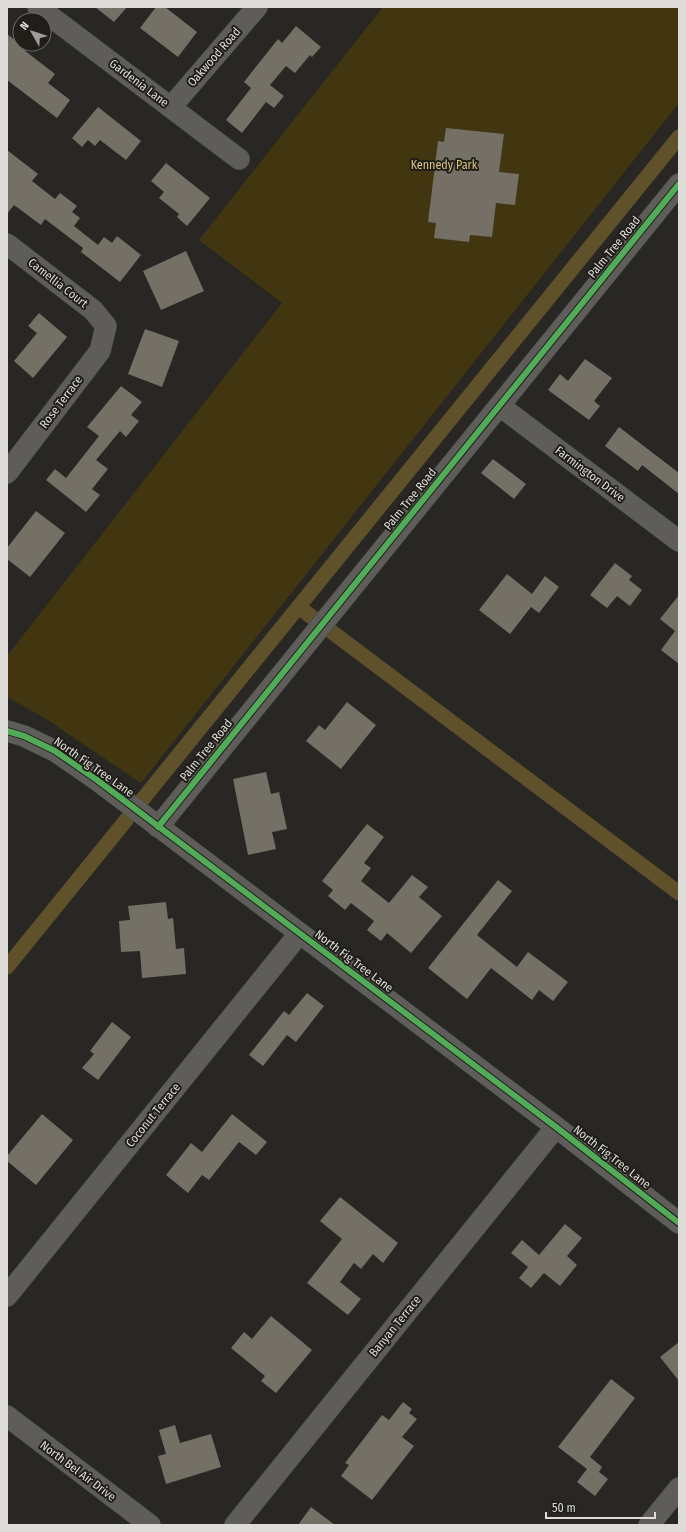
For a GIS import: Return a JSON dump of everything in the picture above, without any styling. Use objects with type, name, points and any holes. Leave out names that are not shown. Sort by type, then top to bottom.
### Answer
[{"type":"street","name":"Gardenia Lane","points":[[38,7],[240,159]]},
{"type":"street","name":"Oakwood Road","points":[[171,107],[256,7]]},
{"type":"street","name":"Palm Tree Road","points":[[158,827],[679,184]]},
{"type":"street","name":"Camellia Court","points":[[7,244],[94,310],[106,326]]},
{"type":"street","name":"Rose Terrace","points":[[7,474],[100,351],[106,326]]},
{"type":"street","name":"Farmington Drive","points":[[500,406],[679,541]]},
{"type":"street","name":"North Fig Tree Lane","points":[[7,731],[24,736],[55,751],[97,780],[556,1127],[679,1223]]},
{"type":"street","name":"Coconut Terrace","points":[[7,1296],[299,934]]},
{"type":"street","name":"Banyan Terrace","points":[[235,1525],[556,1127]]},
{"type":"street","name":"North Bel Air Drive","points":[[7,1416],[150,1525]]},
{"type":"street","points":[[649,1525],[679,1488]]},
{"type":"green space","name":"Kennedy Park","points":[[383,7],[679,7],[679,103],[141,783],[43,717],[7,697],[7,656],[282,303],[199,240]]},
{"type":"building","points":[[95,7],[127,7],[114,22]]},
{"type":"building","points":[[156,7],[165,7],[197,32],[178,57],[140,28]]},
{"type":"building","points":[[296,26],[321,47],[312,57],[310,55],[295,73],[286,66],[270,85],[284,96],[274,108],[266,102],[242,133],[226,120],[251,88],[244,82],[278,39],[282,43]]},
{"type":"building","points":[[7,34],[12,38],[12,52],[27,52],[55,74],[48,83],[70,100],[57,118],[7,80]]},
{"type":"building","points":[[98,107],[141,141],[126,160],[100,140],[95,146],[88,140],[82,147],[72,138]]},
{"type":"building","points":[[446,128],[504,134],[499,172],[519,174],[515,205],[496,203],[492,237],[470,235],[469,242],[434,238],[436,223],[428,222],[438,141],[444,142]]},
{"type":"building","points":[[7,150],[38,174],[32,181],[55,199],[60,193],[77,206],[72,212],[80,218],[74,226],[98,245],[104,237],[112,243],[117,236],[141,255],[120,282],[81,252],[83,248],[45,219],[41,225],[14,205],[7,214]]},
{"type":"building","points":[[166,163],[210,198],[187,226],[177,217],[179,214],[159,198],[164,192],[151,181]]},
{"type":"building","points":[[186,251],[204,291],[161,310],[143,271]]},
{"type":"building","points":[[39,313],[67,337],[33,378],[14,361],[37,333],[28,326]]},
{"type":"building","points":[[145,329],[179,341],[162,387],[128,374]]},
{"type":"building","points":[[585,359],[612,378],[594,401],[600,406],[589,420],[548,390],[560,374],[568,381]]},
{"type":"building","points":[[121,386],[142,402],[131,415],[139,421],[126,437],[120,431],[96,460],[108,469],[92,489],[100,495],[86,512],[46,480],[55,469],[66,478],[99,436],[87,427]]},
{"type":"building","points":[[619,427],[679,473],[679,494],[642,465],[638,471],[605,446]]},
{"type":"building","points":[[493,459],[526,484],[514,499],[481,473]]},
{"type":"building","points":[[36,511],[65,533],[30,577],[7,559],[7,548]]},
{"type":"building","points":[[615,563],[632,576],[629,580],[642,590],[630,606],[617,596],[607,608],[590,595]]},
{"type":"building","points":[[507,574],[532,594],[545,576],[559,587],[539,613],[531,607],[510,634],[479,610]]},
{"type":"building","points":[[679,595],[679,664],[661,650],[675,631],[660,619]]},
{"type":"building","points":[[347,702],[376,725],[341,769],[306,741],[319,725],[325,730]]},
{"type":"building","points":[[266,772],[271,794],[279,792],[287,829],[272,832],[276,849],[248,855],[233,779]]},
{"type":"building","points":[[367,824],[384,837],[364,863],[371,868],[361,881],[389,903],[412,875],[428,887],[419,897],[442,916],[411,953],[387,933],[381,941],[367,930],[374,921],[351,903],[345,910],[328,896],[333,890],[322,881]]},
{"type":"building","points":[[498,880],[512,891],[477,935],[517,967],[528,952],[568,982],[553,1001],[539,990],[532,1000],[491,968],[467,999],[428,968]]},
{"type":"building","points":[[166,902],[168,919],[173,918],[176,949],[184,948],[186,974],[142,978],[140,951],[121,952],[119,921],[130,920],[128,906]]},
{"type":"building","points":[[307,993],[324,1006],[296,1042],[287,1035],[263,1066],[249,1055],[284,1011],[289,1015]]},
{"type":"building","points":[[112,1022],[131,1037],[98,1080],[82,1068],[94,1054],[90,1051]]},
{"type":"building","points":[[42,1114],[73,1140],[36,1185],[7,1161],[7,1156]]},
{"type":"building","points":[[232,1114],[267,1142],[256,1155],[239,1142],[209,1180],[202,1175],[188,1193],[166,1175],[191,1143],[202,1152]]},
{"type":"building","points":[[340,1197],[398,1243],[383,1263],[373,1254],[361,1269],[354,1263],[340,1282],[361,1299],[348,1315],[307,1283],[342,1239],[320,1221]]},
{"type":"building","points":[[565,1224],[582,1238],[567,1256],[577,1265],[560,1286],[544,1273],[531,1288],[519,1278],[528,1267],[511,1253],[522,1240],[539,1255]]},
{"type":"building","points":[[271,1316],[312,1350],[276,1393],[261,1381],[265,1376],[231,1348],[244,1332],[252,1339]]},
{"type":"building","points":[[679,1342],[679,1381],[660,1357]]},
{"type":"building","points":[[611,1379],[635,1398],[590,1457],[602,1467],[599,1472],[608,1479],[595,1496],[577,1482],[587,1469],[558,1447]]},
{"type":"building","points":[[403,1402],[412,1409],[409,1413],[417,1419],[402,1437],[414,1446],[372,1500],[341,1476],[349,1465],[345,1463],[382,1415],[389,1420]]},
{"type":"building","points":[[175,1425],[180,1443],[211,1434],[221,1467],[166,1484],[158,1456],[166,1454],[159,1430]]},
{"type":"building","points":[[311,1507],[335,1525],[298,1525]]},
{"type":"waterway","points":[[142,800],[679,137]]},
{"type":"waterway","points":[[299,607],[313,618]]},
{"type":"waterway","points":[[332,632],[679,893]]},
{"type":"waterway","points":[[7,967],[127,819]]},
{"type":"cycle path","points":[[158,827],[679,184]]},
{"type":"cycle path","points":[[7,731],[24,736],[55,751],[97,780],[556,1127],[679,1223]]}]
